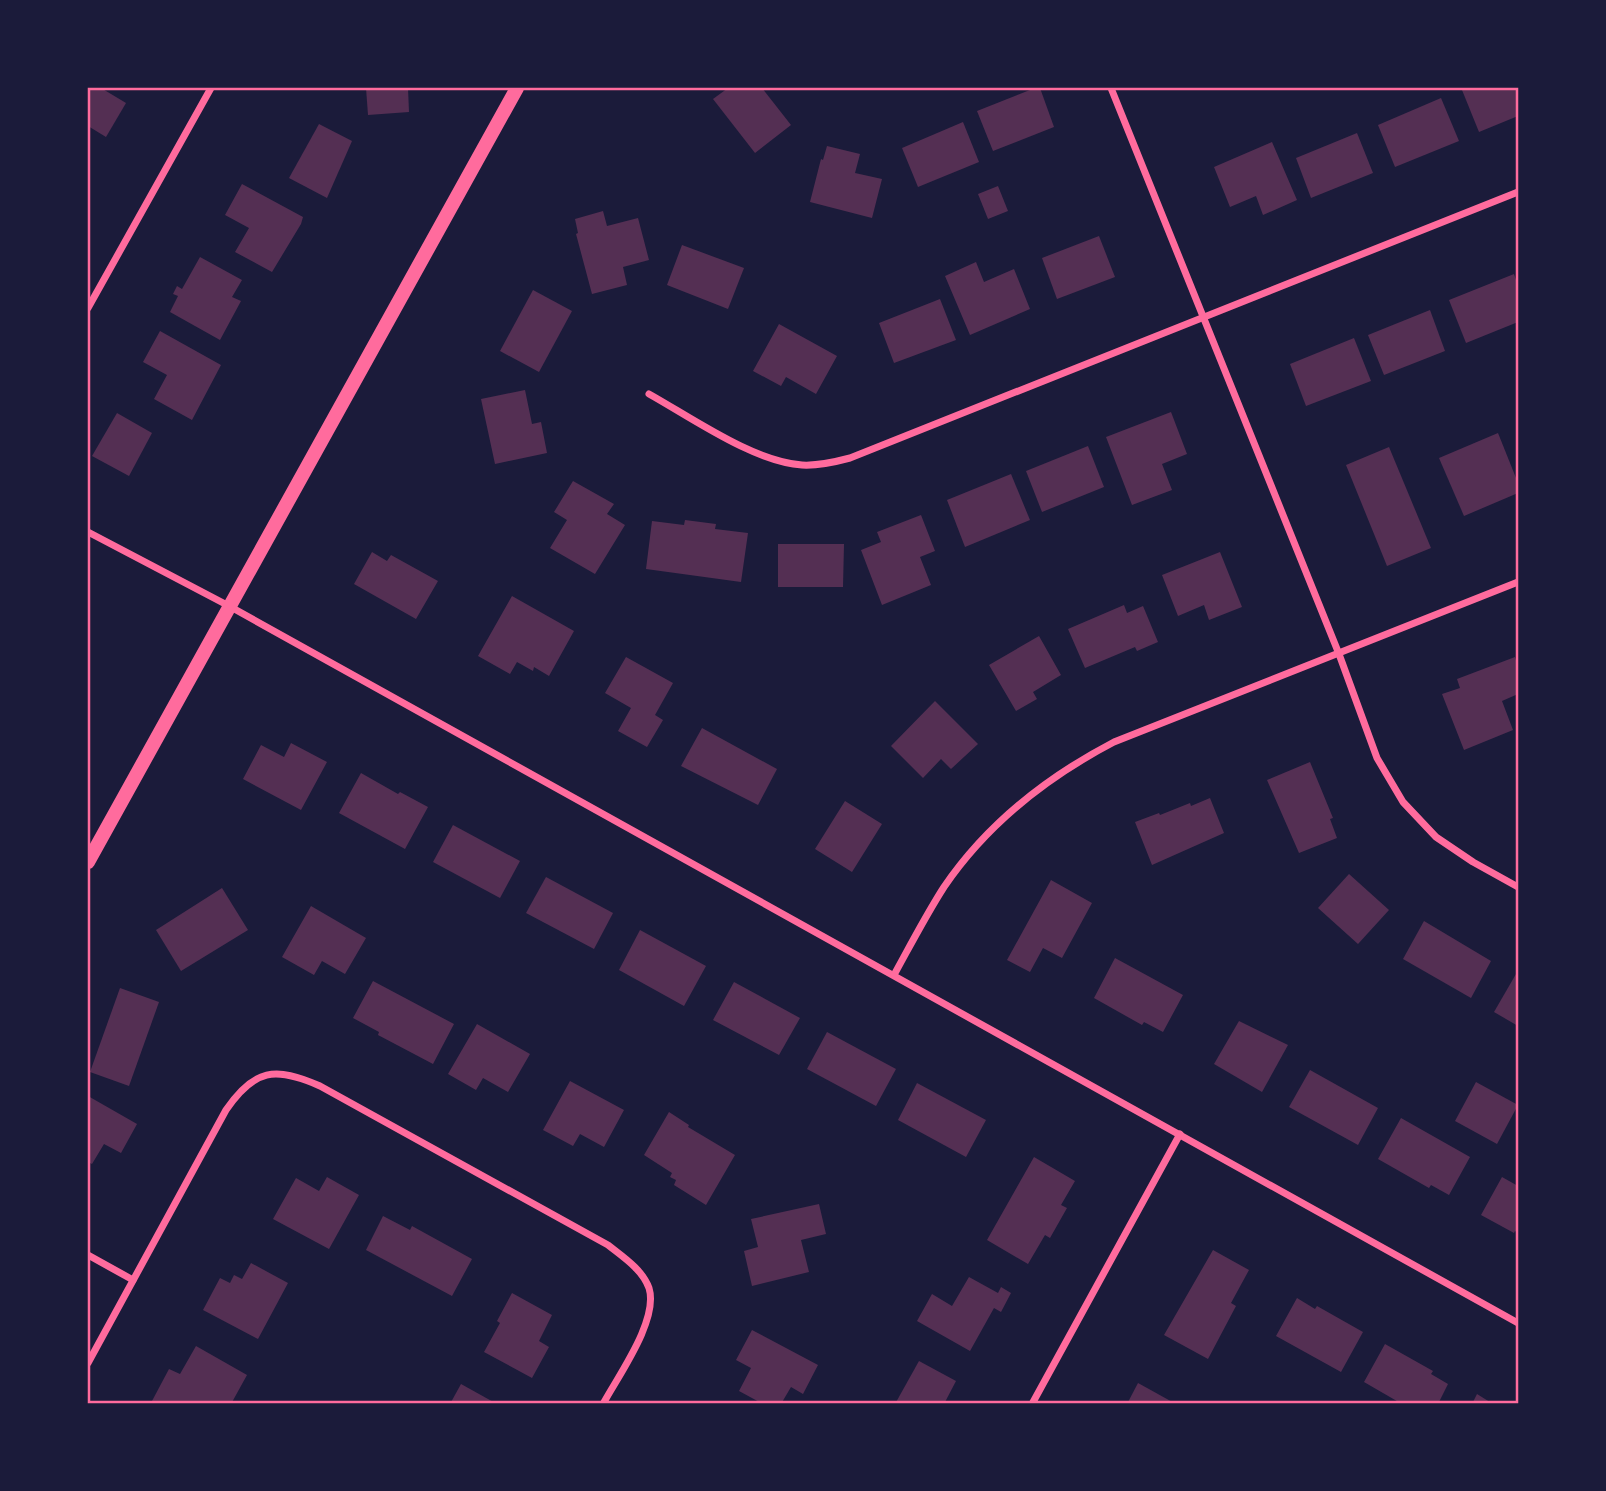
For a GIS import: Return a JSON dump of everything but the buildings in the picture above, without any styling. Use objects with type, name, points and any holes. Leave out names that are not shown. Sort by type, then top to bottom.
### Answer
[{"type":"main road","points":[[88,862],[517,88]]},
{"type":"street","points":[[88,307],[211,88]]},
{"type":"street","points":[[1111,88],[1339,654],[1377,758],[1404,802],[1420,822],[1454,850],[1518,887]]},
{"type":"street","points":[[649,394],[758,454],[787,463],[819,464],[850,458],[1518,192]]},
{"type":"street","points":[[88,532],[229,606],[1518,1323]]},
{"type":"street","points":[[894,975],[944,888],[967,858],[992,830],[1049,781],[1080,760],[1114,742],[1518,582]]},
{"type":"street","points":[[88,1363],[226,1110],[242,1090],[262,1075],[291,1075],[320,1086],[596,1239],[631,1263],[649,1289],[650,1303],[642,1332],[603,1404]]},
{"type":"street","points":[[1032,1404],[1180,1135]]},
{"type":"street","points":[[88,1255],[133,1280]]}]
